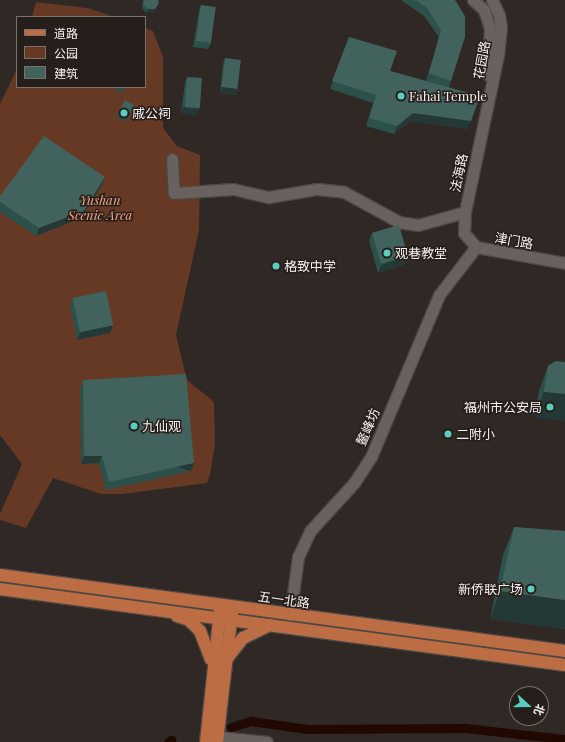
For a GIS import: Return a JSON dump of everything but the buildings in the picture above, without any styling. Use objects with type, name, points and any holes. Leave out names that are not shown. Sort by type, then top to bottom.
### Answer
[{"type":"main road","name":"五一北路","points":[[0,575],[565,651]]},
{"type":"main road","name":"五一北路","points":[[0,590],[160,609],[565,665]]},
{"type":"main road","points":[[214,740],[220,660],[225,618],[221,605]]},
{"type":"main road","points":[[225,618],[234,607]]},
{"type":"main road","points":[[160,609],[189,620],[200,631],[211,659],[220,660]]},
{"type":"main road","points":[[220,660],[243,638],[270,625]]},
{"type":"street","name":"花园路","points":[[474,0],[484,10],[490,28],[485,120]]},
{"type":"street","name":"花园路","points":[[485,120],[501,27],[498,11],[492,0]]},
{"type":"street","name":"法海路","points":[[464,233],[465,212],[485,120]]},
{"type":"street","points":[[172,160],[174,193],[233,189],[269,197],[317,189],[344,192],[399,222],[418,225],[465,212]]},
{"type":"street","name":"津门路","points":[[464,233],[476,247],[565,263]]},
{"type":"street","name":"鳌峰坊","points":[[290,615],[298,557],[310,531],[354,483],[371,457],[439,295],[476,247]]},
{"type":"street","points":[[214,740],[267,742]]},
{"type":"green space","points":[[36,2],[87,8],[112,16],[32,16]]},
{"type":"green space","name":"Yushan Scenic Area","points":[[146,28],[153,31],[163,57],[163,128],[177,146],[200,155],[199,230],[176,335],[187,380],[214,402],[215,444],[210,475],[207,483],[122,494],[101,494],[53,478],[26,528],[0,520],[0,514],[22,464],[0,435],[0,104],[16,71],[16,88],[146,88]]},
{"type":"waterway","points":[[231,727],[251,721],[307,729],[465,728],[565,739]]},
{"type":"place","name":"Fahai Temple","points":[[401,96]]},
{"type":"place","name":"戚公祠","points":[[124,113]]},
{"type":"place","name":"观巷教堂","points":[[387,253]]},
{"type":"place","name":"格致中学","points":[[276,266]]},
{"type":"place","name":"福州市公安局","points":[[550,407]]},
{"type":"place","name":"九仙观","points":[[134,426]]},
{"type":"place","name":"二附小","points":[[448,434]]},
{"type":"place","name":"新侨联广场","points":[[531,589]]}]
